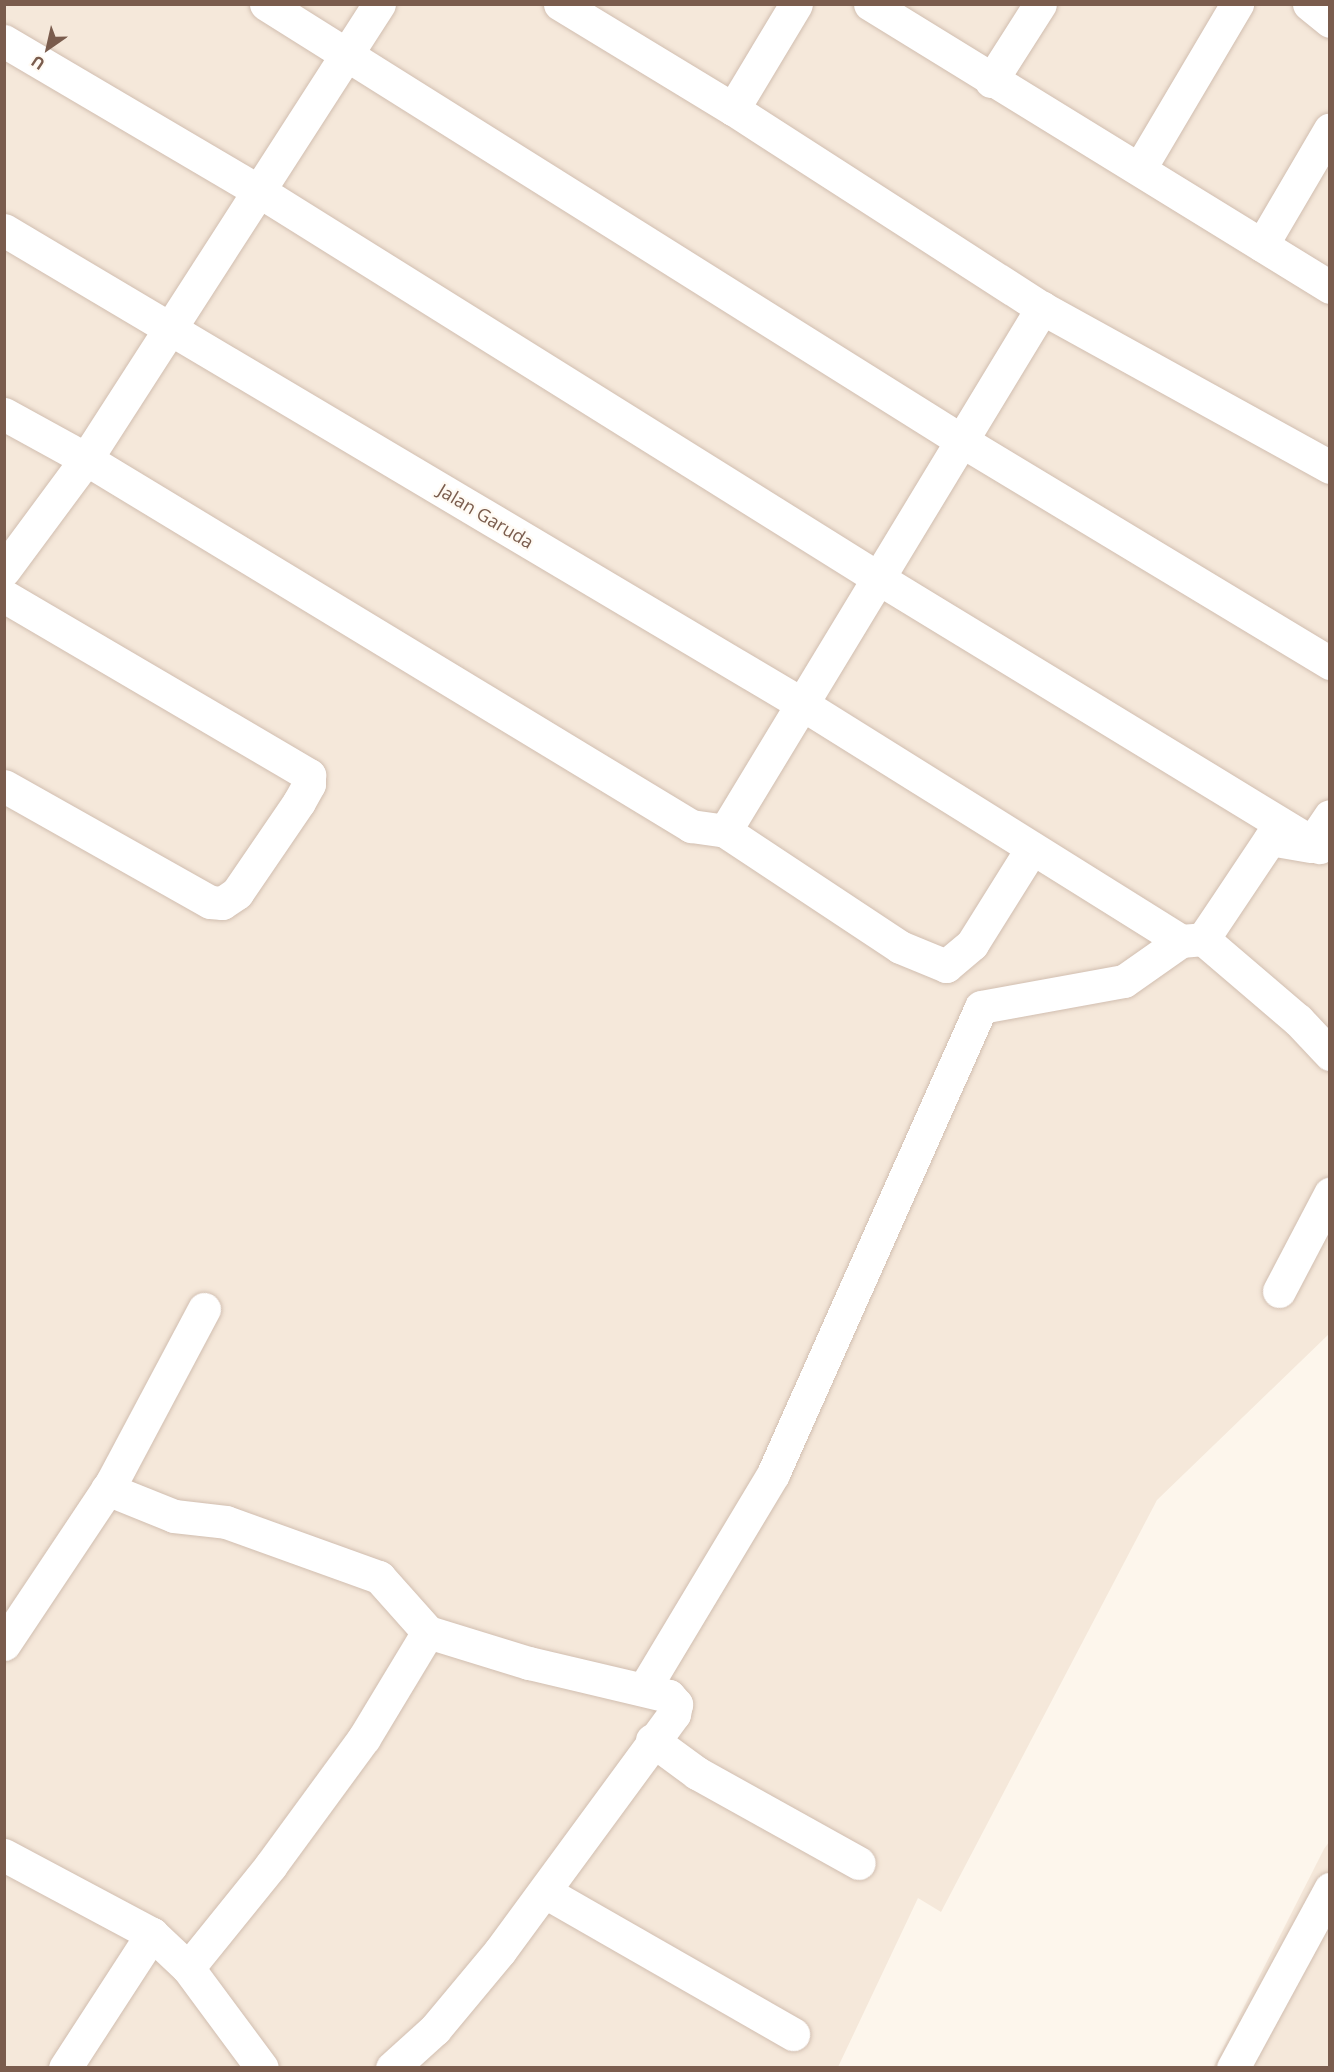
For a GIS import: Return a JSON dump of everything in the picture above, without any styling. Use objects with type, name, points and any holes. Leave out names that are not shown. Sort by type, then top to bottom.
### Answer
[{"type":"street","points":[[266,4],[349,53],[962,441],[1329,663]]},
{"type":"street","points":[[4,570],[86,459],[379,4]]},
{"type":"street","points":[[560,4],[733,109],[1042,308],[1329,466]]},
{"type":"street","points":[[733,109],[796,4]]},
{"type":"street","points":[[870,4],[991,81],[1140,168],[1329,287]]},
{"type":"street","points":[[991,81],[1040,4]]},
{"type":"street","points":[[1140,168],[1237,4]]},
{"type":"street","points":[[1309,4],[1329,21]]},
{"type":"street","points":[[4,41],[259,191],[878,578],[1323,838]]},
{"type":"street","points":[[1262,245],[1329,129]]},
{"type":"street","name":"Jalan Garuda","points":[[4,230],[802,704],[1032,848],[1192,940],[1298,1020],[1329,1054]]},
{"type":"street","points":[[725,831],[1042,308]]},
{"type":"street","points":[[4,414],[86,459],[691,826],[725,831],[900,947],[946,966],[972,944],[1032,848]]},
{"type":"street","points":[[4,596],[309,775],[309,784],[237,893],[222,903],[210,903],[4,786]]},
{"type":"street","points":[[644,1689],[773,1474],[981,1006],[1124,981],[1192,940],[1270,839],[1323,838]]},
{"type":"street","points":[[1279,1291],[1329,1194]]},
{"type":"street","points":[[4,1644],[107,1489],[204,1309]]},
{"type":"street","points":[[107,1489],[174,1516],[226,1522],[379,1577],[429,1632],[529,1663],[669,1696],[676,1704],[674,1714],[652,1740],[545,1892],[435,2029],[392,2067]]},
{"type":"street","points":[[188,1968],[272,1864],[364,1738],[429,1632]]},
{"type":"street","points":[[652,1740],[697,1773],[860,1863]]},
{"type":"street","points":[[4,1855],[152,1934],[188,1968],[262,2067]]},
{"type":"street","points":[[1233,2067],[1329,1889]]},
{"type":"street","points":[[545,1892],[793,2034]]},
{"type":"street","points":[[65,2067],[152,1934]]},
{"type":"shaded area","points":[[5,5],[1329,5],[1329,1334],[1157,1500],[941,1912],[918,1898],[838,2067],[5,2068]]},
{"type":"shaded area","points":[[1329,1842],[1329,2067],[1213,2068],[1324,1849]]}]
